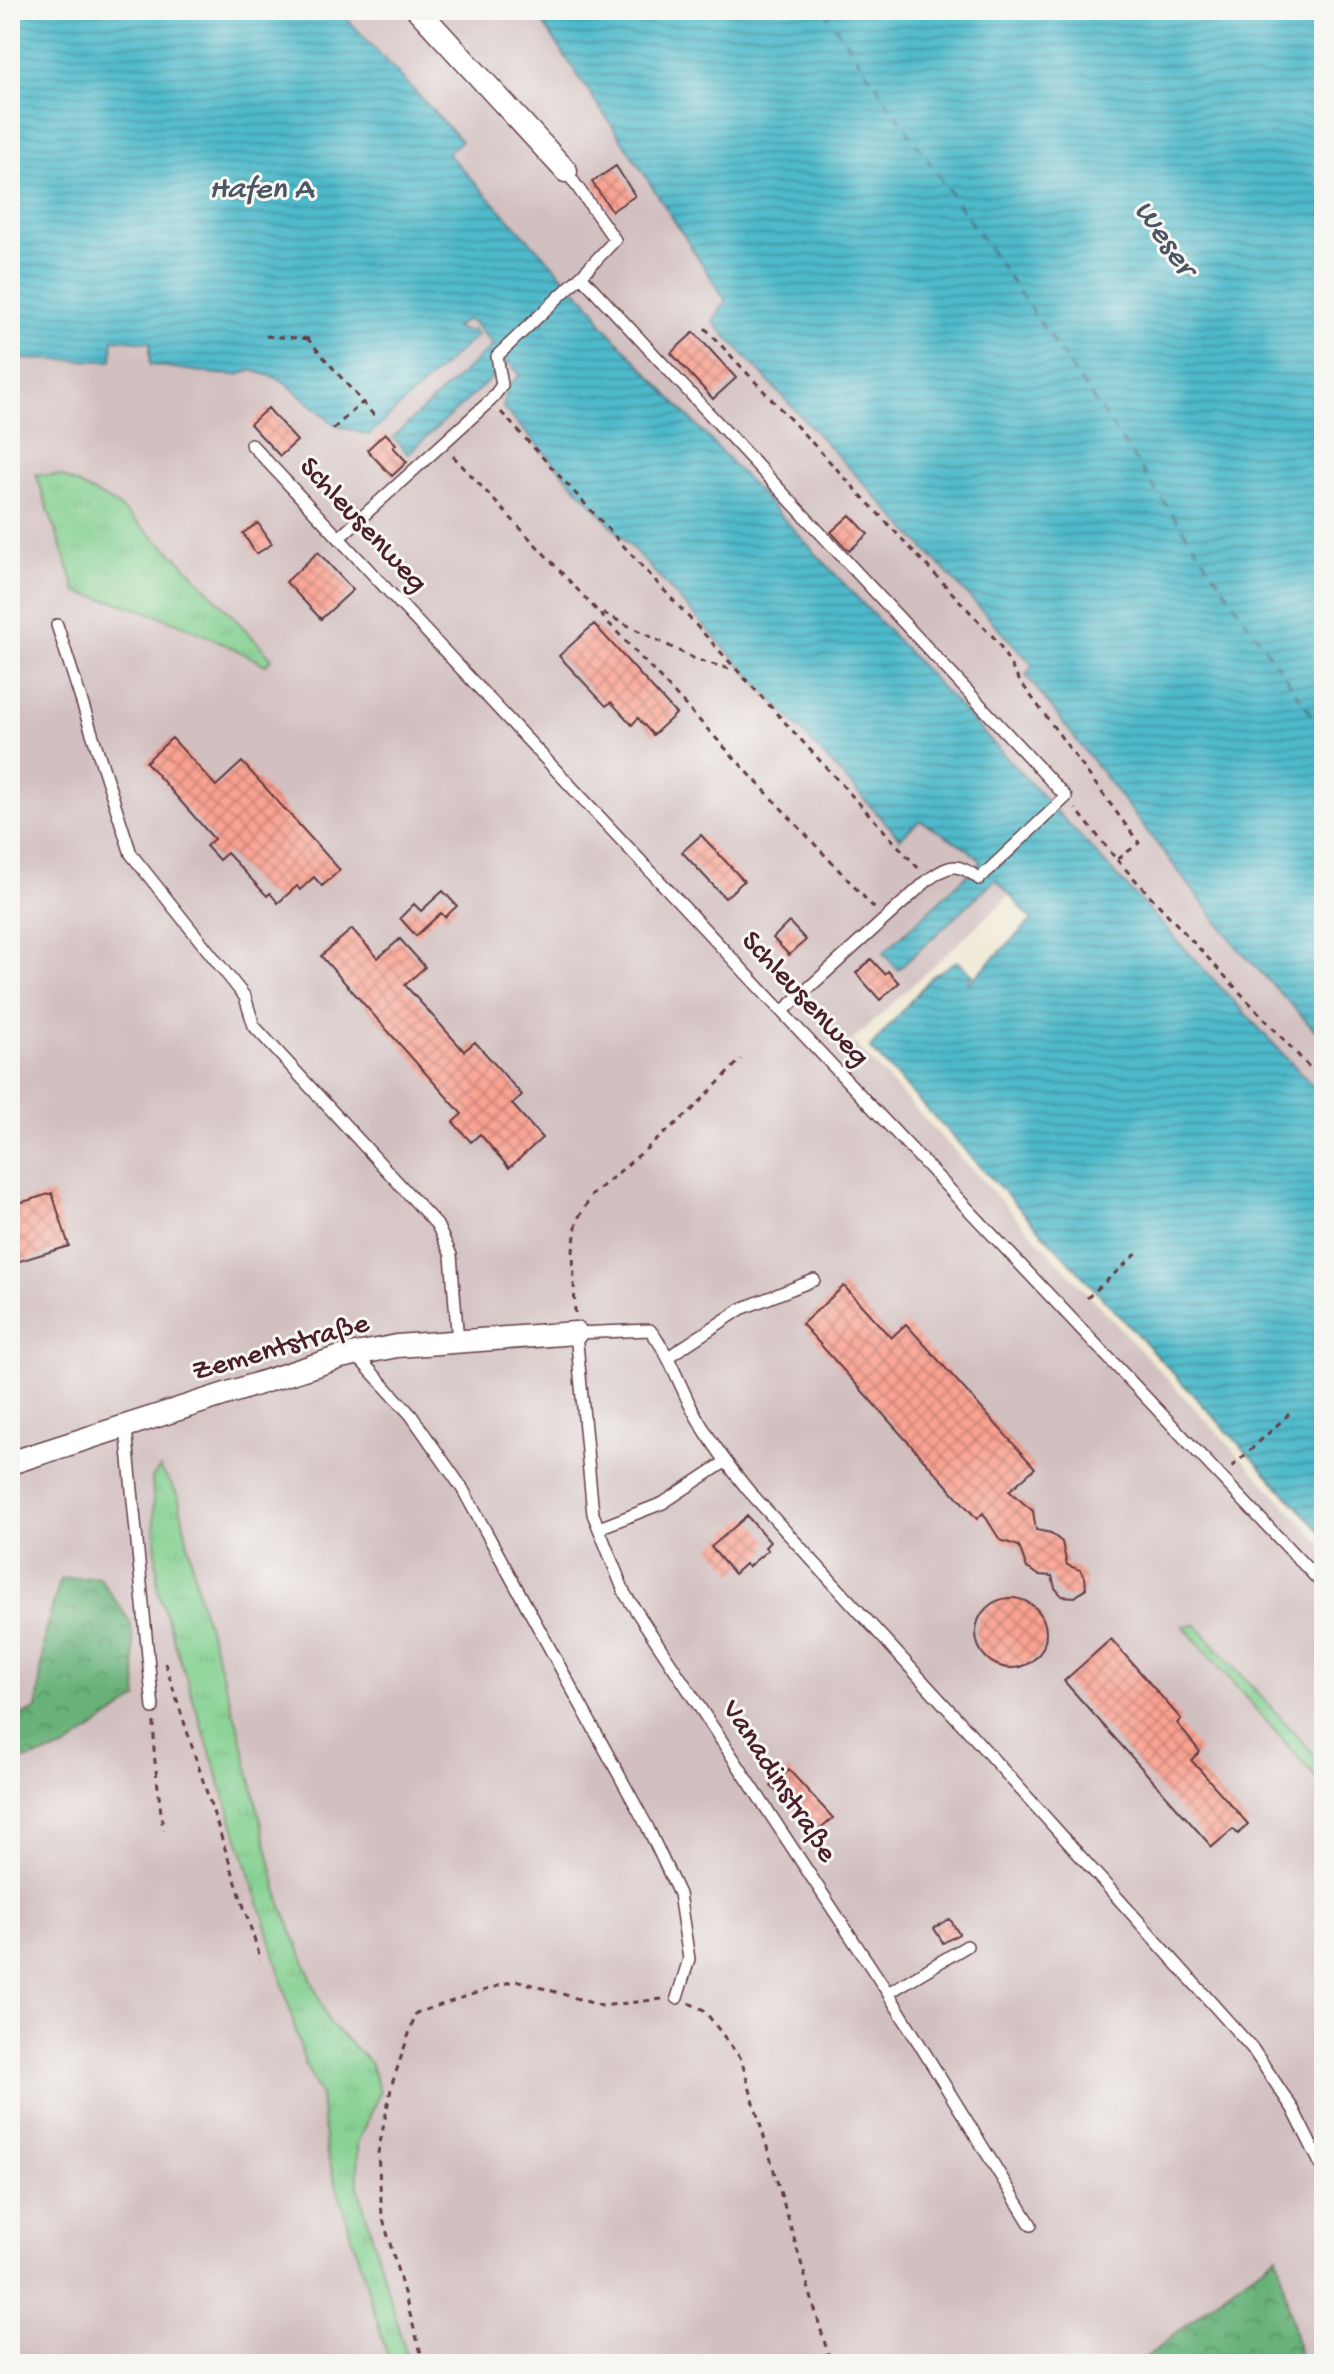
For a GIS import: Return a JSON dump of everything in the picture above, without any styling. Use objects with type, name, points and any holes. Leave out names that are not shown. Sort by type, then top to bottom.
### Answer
[{"type":"street","points":[[418,10],[566,171]]},
{"type":"street","name":"Zementstraße","points":[[10,1463],[356,1355],[397,1346],[576,1333]]},
{"type":"lane","points":[[340,537],[491,400],[502,385],[497,356],[615,240],[566,171]]},
{"type":"lane","points":[[581,276],[1066,797],[979,879],[959,867],[945,867],[884,918],[782,1012]]},
{"type":"lane","name":"Schleusenweg","points":[[251,444],[1324,1586]]},
{"type":"lane","points":[[57,625],[131,854],[245,997],[254,1026],[437,1225],[451,1255],[458,1342]]},
{"type":"lane","points":[[668,1357],[741,1309],[814,1280]]},
{"type":"lane","points":[[576,1333],[650,1330],[725,1462],[1252,2048],[1293,2109],[1324,2171]]},
{"type":"lane","name":"Vanadinstraße","points":[[576,1333],[593,1514],[625,1594],[888,1993],[1031,2225]]},
{"type":"lane","points":[[356,1355],[411,1415],[462,1488],[647,1826],[679,1894],[689,1959],[677,1998]]},
{"type":"lane","points":[[126,1428],[153,1708]]},
{"type":"lane","points":[[599,1528],[663,1503],[725,1462]]},
{"type":"lane","points":[[888,1993],[967,1946]]},
{"type":"path","points":[[705,328],[998,642],[1017,677],[1139,843],[1117,860]]},
{"type":"path","points":[[266,336],[313,339]]},
{"type":"path","points":[[307,338],[377,419]]},
{"type":"path","points":[[491,400],[928,880]]},
{"type":"path","points":[[333,429],[364,401]]},
{"type":"path","points":[[442,445],[884,918]]},
{"type":"path","points":[[599,611],[697,660],[736,670]]},
{"type":"path","points":[[1066,797],[1117,860],[1324,1083]]},
{"type":"path","points":[[576,1333],[573,1251],[577,1220],[592,1195],[692,1110],[741,1059]]},
{"type":"path","points":[[1087,1298],[1140,1251]]},
{"type":"path","points":[[1232,1467],[1289,1414]]},
{"type":"path","points":[[163,1659],[261,1960]]},
{"type":"path","points":[[153,1708],[154,1753],[163,1830]]},
{"type":"path","points":[[424,2364],[382,2215],[378,2153],[392,2084],[416,2013],[516,1980],[602,2006],[677,1998],[704,2010],[741,2059],[831,2364]]},
{"type":"shaded area","points":[[339,10],[534,10],[726,301],[714,322],[1034,666],[1026,675],[1238,948],[1324,1040],[1324,1098],[601,323],[597,312],[447,152],[460,140]]},
{"type":"shaded area","points":[[465,320],[472,321],[520,375],[901,838],[920,820],[969,850],[1010,895],[852,1041],[1324,1547],[1324,2364],[10,2364],[10,359],[111,361],[113,339],[151,342],[238,375],[252,370],[282,380],[337,426],[469,332],[454,328]]},
{"type":"green space","points":[[36,474],[62,476],[117,505],[180,560],[272,658],[266,665],[174,622],[126,605],[77,593]]},
{"type":"green space","points":[[160,1468],[178,1495],[199,1598],[240,1733],[280,1901],[329,2023],[370,2062],[380,2092],[357,2143],[358,2187],[409,2364],[390,2364],[326,2150],[321,2096],[305,2064],[265,1921],[158,1591],[152,1478]]},
{"type":"green space","points":[[99,1577],[131,1623],[138,1698],[64,1749],[10,1764],[10,1720],[37,1709],[45,1631],[61,1579]]},
{"type":"green space","points":[[1196,1625],[1324,1765],[1324,1787],[1183,1626]]},
{"type":"green space","points":[[1277,2255],[1301,2364],[1139,2364],[1221,2296]]},
{"type":"water","name":"Hafen A","points":[[10,10],[339,10],[461,141],[447,153],[597,312],[601,323],[1324,1098],[1324,1535],[870,1048],[932,976],[957,961],[973,975],[967,981],[969,983],[1032,920],[996,879],[898,970],[883,953],[981,862],[969,850],[920,820],[900,838],[503,408],[507,387],[520,375],[509,362],[408,454],[393,437],[493,345],[472,321],[465,320],[455,328],[469,332],[473,330],[477,335],[369,435],[337,426],[282,380],[252,370],[238,375],[217,374],[150,365],[150,342],[113,339],[112,361],[10,359]]},
{"type":"water","name":"Weser","points":[[534,10],[1324,10],[1324,1040],[1238,948],[1026,675],[1033,665],[713,322],[726,301]]},
{"type":"building","points":[[616,166],[635,196],[612,211],[592,182]]},
{"type":"building","points":[[694,332],[736,378],[713,399],[671,353]]},
{"type":"building","points":[[268,408],[297,441],[280,456],[250,424]]},
{"type":"building","points":[[385,433],[407,462],[392,476],[367,450]]},
{"type":"building","points":[[850,515],[868,534],[849,551],[831,532]]},
{"type":"building","points":[[258,523],[272,544],[256,554],[243,533]]},
{"type":"building","points":[[318,552],[353,590],[321,619],[286,582]]},
{"type":"building","points":[[594,624],[676,714],[653,735],[638,718],[632,725],[611,702],[606,706],[559,656]]},
{"type":"building","points":[[172,738],[216,786],[242,762],[340,870],[322,886],[314,877],[300,890],[297,886],[278,903],[270,893],[267,896],[227,853],[219,860],[206,846],[214,839],[146,762]]},
{"type":"building","points":[[701,835],[744,881],[725,898],[682,852]]},
{"type":"building","points":[[443,891],[457,906],[445,917],[441,913],[416,936],[400,918],[414,904],[421,911]]},
{"type":"building","points":[[789,922],[806,940],[789,955],[773,938]]},
{"type":"building","points":[[352,929],[378,958],[400,939],[425,967],[405,985],[464,1051],[475,1042],[522,1095],[512,1104],[542,1138],[509,1168],[480,1134],[471,1142],[453,1122],[462,1114],[321,956]]},
{"type":"building","points":[[871,959],[899,983],[880,1000],[856,973]]},
{"type":"building","points":[[52,1193],[69,1246],[10,1264],[10,1206]]},
{"type":"building","points":[[844,1286],[891,1338],[906,1324],[1035,1468],[1009,1491],[1033,1511],[1036,1530],[1051,1533],[1062,1542],[1067,1565],[1080,1570],[1085,1577],[1086,1588],[1079,1594],[1075,1597],[1062,1596],[1055,1588],[1052,1576],[1039,1575],[1027,1568],[1019,1546],[1000,1540],[983,1513],[977,1519],[802,1324]]},
{"type":"building","points":[[747,1516],[770,1542],[765,1547],[768,1550],[734,1574],[711,1547]]},
{"type":"building","points":[[1004,1598],[1018,1598],[1040,1613],[1046,1633],[1044,1646],[1036,1658],[1018,1668],[1004,1668],[982,1653],[976,1640],[976,1626],[991,1604]]},
{"type":"building","points":[[1111,1639],[1181,1719],[1177,1723],[1200,1752],[1191,1760],[1248,1824],[1238,1834],[1233,1829],[1212,1847],[1064,1681]]},
{"type":"building","points":[[789,1770],[833,1818],[815,1834],[771,1786]]},
{"type":"building","points":[[950,1919],[959,1934],[943,1943],[934,1928]]},
{"type":"ferry route","points":[[824,10],[1324,733]]}]
